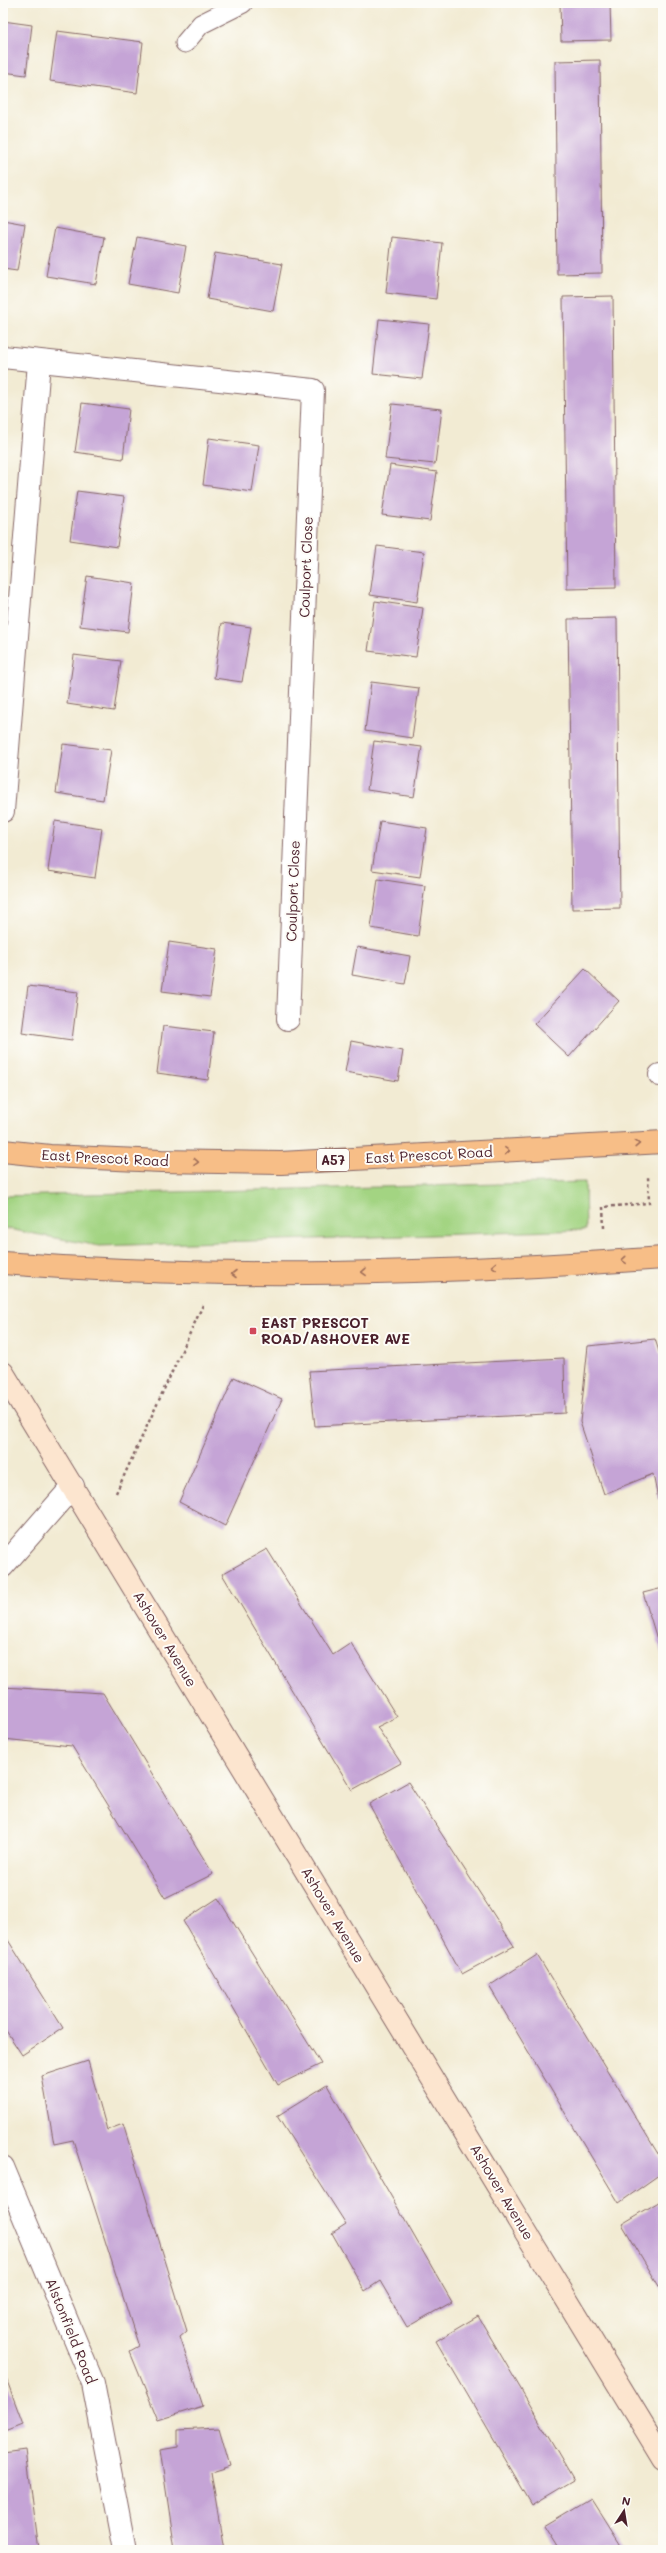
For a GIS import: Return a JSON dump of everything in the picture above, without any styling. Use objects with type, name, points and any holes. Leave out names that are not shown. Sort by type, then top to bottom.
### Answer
[{"type":"highway","name":"East Prescot Road","points":[[3,1151],[50,1156],[153,1161],[282,1163],[663,1142]]},
{"type":"highway","points":[[3,1263],[92,1270],[217,1274],[305,1274],[663,1258]]},
{"type":"street","name":"Coulport Close","points":[[3,357],[313,390],[288,1019]]},
{"type":"street","points":[[3,811],[39,362]]},
{"type":"street","name":"Ashover Avenue","points":[[3,1373],[100,1530],[663,2458]]},
{"type":"street","points":[[3,1566],[73,1486]]},
{"type":"street","name":"Alstonfield Road","points":[[3,2167],[93,2383],[125,2550]]},
{"type":"lane","points":[[185,44],[201,24],[244,3]]},
{"type":"path","points":[[604,1230],[603,1207],[649,1204],[647,1173]]},
{"type":"path","points":[[100,1530],[217,1274]]},
{"type":"green space","points":[[585,1182],[586,1230],[99,1246],[3,1228],[3,1196]]},
{"type":"building","points":[[560,3],[610,3],[611,40],[561,41]]},
{"type":"building","points":[[3,21],[32,25],[26,75],[3,72]]},
{"type":"building","points":[[57,31],[143,42],[137,93],[50,81]]},
{"type":"building","points":[[600,60],[602,273],[557,274],[555,61]]},
{"type":"building","points":[[3,220],[25,224],[17,271],[3,269]]},
{"type":"building","points":[[55,228],[104,237],[96,284],[46,276]]},
{"type":"building","points":[[137,237],[186,246],[178,293],[128,284]]},
{"type":"building","points":[[392,237],[442,243],[436,299],[386,293]]},
{"type":"building","points":[[215,253],[282,264],[273,311],[207,299]]},
{"type":"building","points":[[613,296],[616,588],[567,589],[563,297]]},
{"type":"building","points":[[379,319],[429,324],[422,379],[373,374]]},
{"type":"building","points":[[82,403],[129,409],[123,459],[75,452]]},
{"type":"building","points":[[392,404],[442,409],[435,464],[385,459]]},
{"type":"building","points":[[209,438],[259,445],[252,492],[203,485]]},
{"type":"building","points":[[390,465],[437,472],[430,521],[382,515]]},
{"type":"building","points":[[77,491],[124,497],[117,547],[70,540]]},
{"type":"building","points":[[377,546],[424,552],[417,602],[370,595]]},
{"type":"building","points":[[87,576],[134,583],[128,632],[80,626]]},
{"type":"building","points":[[375,601],[423,608],[416,657],[368,651]]},
{"type":"building","points":[[617,618],[620,908],[572,909],[568,619]]},
{"type":"building","points":[[222,623],[251,627],[242,682],[214,678]]},
{"type":"building","points":[[74,655],[121,661],[114,711],[67,704]]},
{"type":"building","points":[[371,682],[419,688],[412,738],[365,731]]},
{"type":"building","points":[[374,741],[422,747],[414,797],[367,790]]},
{"type":"building","points":[[63,744],[111,750],[103,800],[56,793]]},
{"type":"building","points":[[55,821],[102,828],[95,878],[48,871]]},
{"type":"building","points":[[380,821],[427,828],[420,877],[372,870]]},
{"type":"building","points":[[378,879],[425,886],[418,936],[371,928]]},
{"type":"building","points":[[169,942],[217,949],[210,997],[162,991]]},
{"type":"building","points":[[357,947],[410,956],[405,984],[352,975]]},
{"type":"building","points":[[585,969],[619,1001],[569,1057],[534,1024]]},
{"type":"building","points":[[28,986],[78,992],[72,1040],[22,1033]]},
{"type":"building","points":[[163,1026],[214,1032],[208,1080],[157,1073]]},
{"type":"building","points":[[351,1041],[403,1051],[398,1081],[345,1072]]},
{"type":"building","points":[[655,1339],[663,1364],[663,1499],[658,1499],[653,1474],[604,1494],[580,1422],[588,1346]]},
{"type":"building","points":[[564,1358],[565,1413],[315,1426],[309,1371]]},
{"type":"building","points":[[234,1377],[282,1399],[225,1526],[179,1502]]},
{"type":"building","points":[[267,1549],[333,1655],[351,1643],[397,1717],[377,1727],[401,1763],[352,1790],[222,1574]]},
{"type":"building","points":[[663,1588],[663,1659],[643,1593]]},
{"type":"building","points":[[3,1687],[103,1693],[213,1874],[165,1898],[72,1746],[3,1739]]},
{"type":"building","points":[[408,1782],[514,1946],[462,1974],[369,1804]]},
{"type":"building","points":[[218,1898],[321,2064],[278,2085],[183,1921]]},
{"type":"building","points":[[3,1932],[63,2028],[22,2055],[3,2026]]},
{"type":"building","points":[[537,1955],[663,2162],[663,2172],[619,2203],[489,1986]]},
{"type":"building","points":[[88,2061],[107,2130],[123,2124],[187,2331],[180,2337],[203,2406],[158,2420],[130,2352],[139,2347],[73,2140],[54,2144],[42,2076]]},
{"type":"building","points":[[327,2085],[452,2302],[407,2327],[380,2281],[365,2291],[332,2233],[346,2224],[277,2116]]},
{"type":"building","points":[[662,2200],[663,2201],[663,2293],[622,2224]]},
{"type":"building","points":[[478,2316],[574,2480],[532,2505],[436,2341]]},
{"type":"building","points":[[3,2370],[23,2424],[3,2432]]},
{"type":"building","points":[[219,2428],[230,2466],[211,2472],[224,2550],[175,2550],[160,2450],[178,2447],[178,2430]]},
{"type":"building","points":[[25,2450],[38,2550],[3,2550],[3,2453]]},
{"type":"building","points":[[591,2498],[624,2550],[559,2550],[544,2526]]},
{"type":"place","name":"EAST PRESCOT ROAD/ASHOVER AVE","points":[[253,1331]]}]
